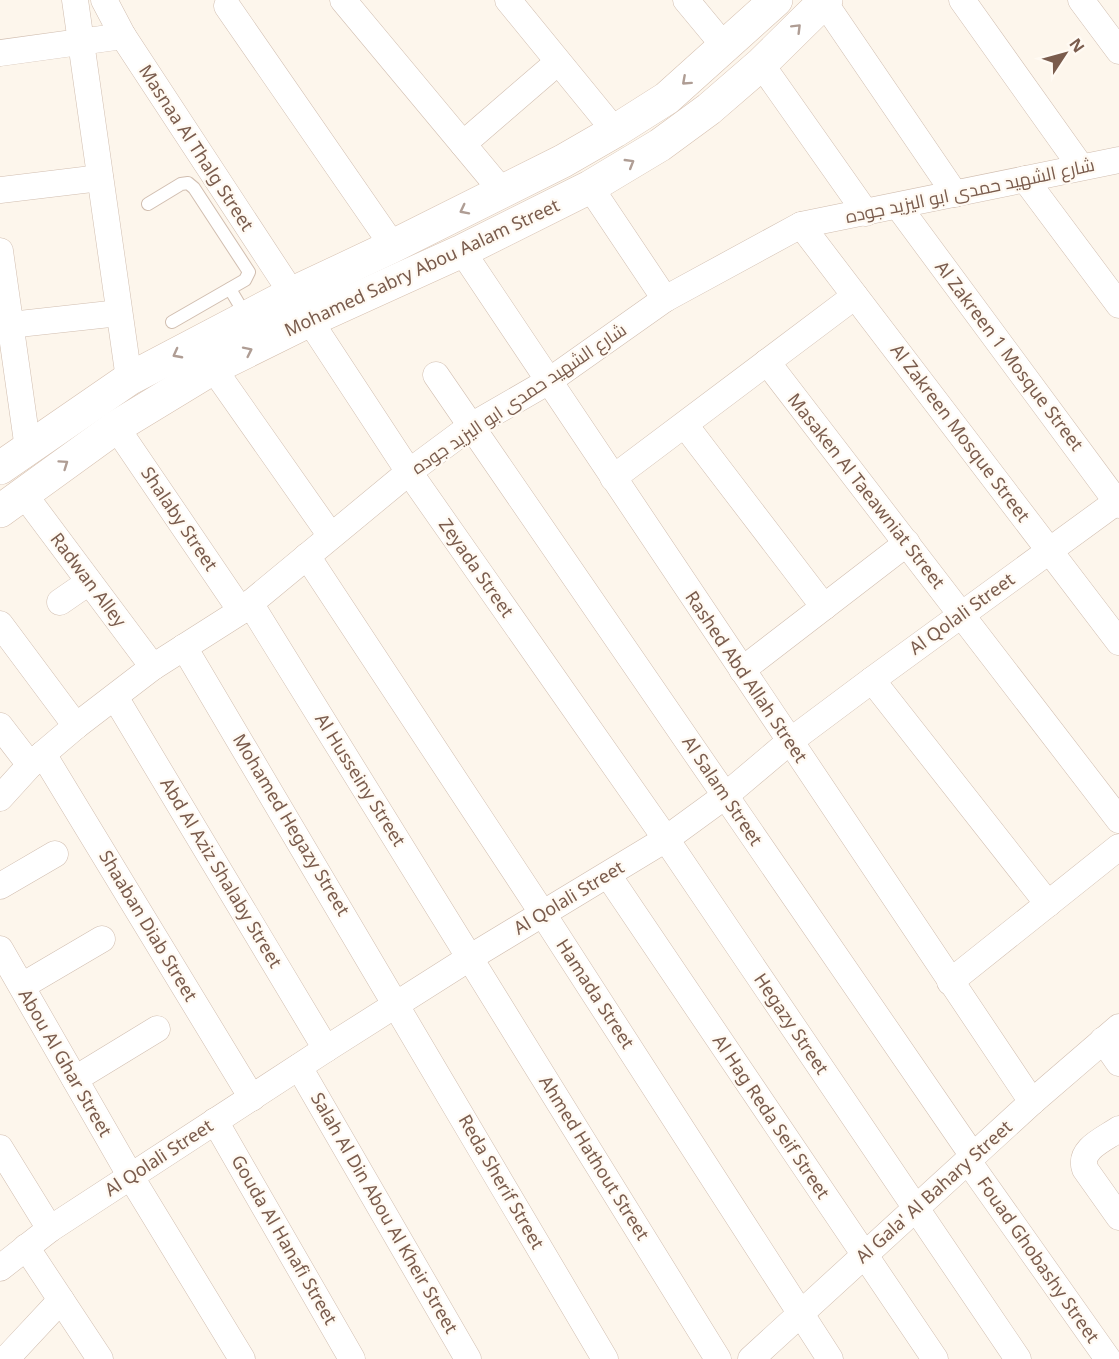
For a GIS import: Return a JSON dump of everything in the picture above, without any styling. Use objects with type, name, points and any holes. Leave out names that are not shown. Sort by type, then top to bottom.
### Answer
[{"type":"street","points":[[75,0],[129,379]]},
{"type":"street","name":"Masnaa Al Thalg Street","points":[[104,0],[123,36],[300,307]]},
{"type":"street","points":[[343,0],[502,191]]},
{"type":"street","points":[[508,0],[615,131]]},
{"type":"street","points":[[686,0],[724,47]]},
{"type":"street","name":"Mohamed Sabry Abou Aalam Street","points":[[11,502],[116,427],[213,368],[393,246],[563,161],[668,98],[777,0]]},
{"type":"street","points":[[962,0],[1081,167]]},
{"type":"street","points":[[1082,0],[1119,51]]},
{"type":"street","points":[[825,1],[955,194]]},
{"type":"street","name":"Mohamed Sabry Abou Aalam Street","points":[[0,468],[129,379],[246,317],[300,307],[462,251],[590,187],[660,145],[709,109],[761,64],[825,1]]},
{"type":"street","points":[[227,6],[393,246]]},
{"type":"street","points":[[0,53],[123,36]]},
{"type":"street","points":[[463,144],[558,62]]},
{"type":"street","points":[[761,64],[866,213]]},
{"type":"street","name":"شارع الشهيد حمدى ابو اليزيد جوده","points":[[0,798],[37,759],[76,726],[153,667],[245,607],[409,472],[471,426],[549,381],[665,299],[801,225],[1119,160]]},
{"type":"street","points":[[0,190],[100,178]]},
{"type":"street","points":[[1025,179],[1119,304]]},
{"type":"street","points":[[590,187],[665,299]]},
{"type":"street","name":"Al Zakreen 1 Mosque Street","points":[[898,206],[1118,502]]},
{"type":"street","name":"Al Zakreen Mosque Street","points":[[801,225],[1119,642]]},
{"type":"street","points":[[0,251],[5,326],[28,449]]},
{"type":"street","name":"Rashed Abd Allah Street","points":[[462,251],[1032,1102]]},
{"type":"street","points":[[613,478],[855,296]]},
{"type":"street","name":"Zeyada Street","points":[[300,307],[409,472],[666,839]]},
{"type":"street","points":[[5,326],[119,313]]},
{"type":"street","name":"Masaken Al Taeawniat Street","points":[[768,362],[1119,820]]},
{"type":"street","points":[[213,368],[331,536]]},
{"type":"street","name":"Al Salam Street","points":[[436,375],[971,1159]]},
{"type":"street","points":[[685,425],[824,607]]},
{"type":"street","name":"Shalaby Street","points":[[116,427],[245,607]]},
{"type":"street","name":"Radwan Alley","points":[[11,502],[88,582],[153,667]]},
{"type":"street","name":"Al Qolali Street","points":[[0,1268],[50,1229],[326,1049],[471,957],[666,839],[725,796],[789,742],[872,680],[1118,502]]},
{"type":"street","points":[[742,670],[907,543]]},
{"type":"street","name":"Hamada Street","points":[[307,556],[543,914],[830,1359]]},
{"type":"street","points":[[60,602],[88,582]]},
{"type":"street","name":"Al Husseiny Street","points":[[245,607],[471,957]]},
{"type":"street","points":[[0,624],[76,726]]},
{"type":"street","name":"Mohamed Hegazy Street","points":[[184,646],[397,1004]]},
{"type":"street","points":[[872,680],[1047,904]]},
{"type":"street","name":"Abd Al Aziz Shalaby Street","points":[[115,697],[326,1049]]},
{"type":"street","name":"Shaaban Diab Street","points":[[0,726],[37,759],[252,1098]]},
{"type":"street","name":"Hegazy Street","points":[[666,839],[1018,1359]]},
{"type":"street","points":[[950,982],[1119,848]]},
{"type":"street","points":[[0,886],[55,854]]},
{"type":"street","name":"Al Hag Reda Seif Street","points":[[608,875],[935,1359]]},
{"type":"street","points":[[22,986],[102,939]]},
{"type":"street","name":"Abou Al Ghar Street","points":[[0,949],[131,1177],[242,1359]]},
{"type":"street","name":"Ahmed Hathout Street","points":[[471,957],[718,1359]]},
{"type":"street","name":"Reda Sherif Street","points":[[397,1004],[605,1359]]},
{"type":"street","points":[[75,1079],[157,1029]]},
{"type":"street","points":[[1111,1034],[1119,1063]]},
{"type":"street","name":"Al Gala' Al Bahary Street","points":[[751,1359],[1032,1102],[1111,1034]]},
{"type":"street","name":"Salah Al Din Abou Al Kheir Street","points":[[299,1067],[468,1359]]},
{"type":"street","name":"Gouda Al Hanafi Street","points":[[215,1121],[352,1359]]},
{"type":"street","points":[[1119,1129],[1086,1152],[1083,1160],[1085,1169],[1119,1216]]},
{"type":"street","points":[[0,1148],[50,1229]]},
{"type":"street","name":"Fouad Ghobashy Street","points":[[971,1159],[1108,1359]]},
{"type":"street","points":[[26,1247],[100,1359]]},
{"type":"street","points":[[6,1359],[61,1300]]},
{"type":"lane","points":[[148,204],[181,184],[188,183],[248,268],[248,276],[230,289],[172,322]]},
{"type":"lane","points":[[230,289],[246,317]]}]
